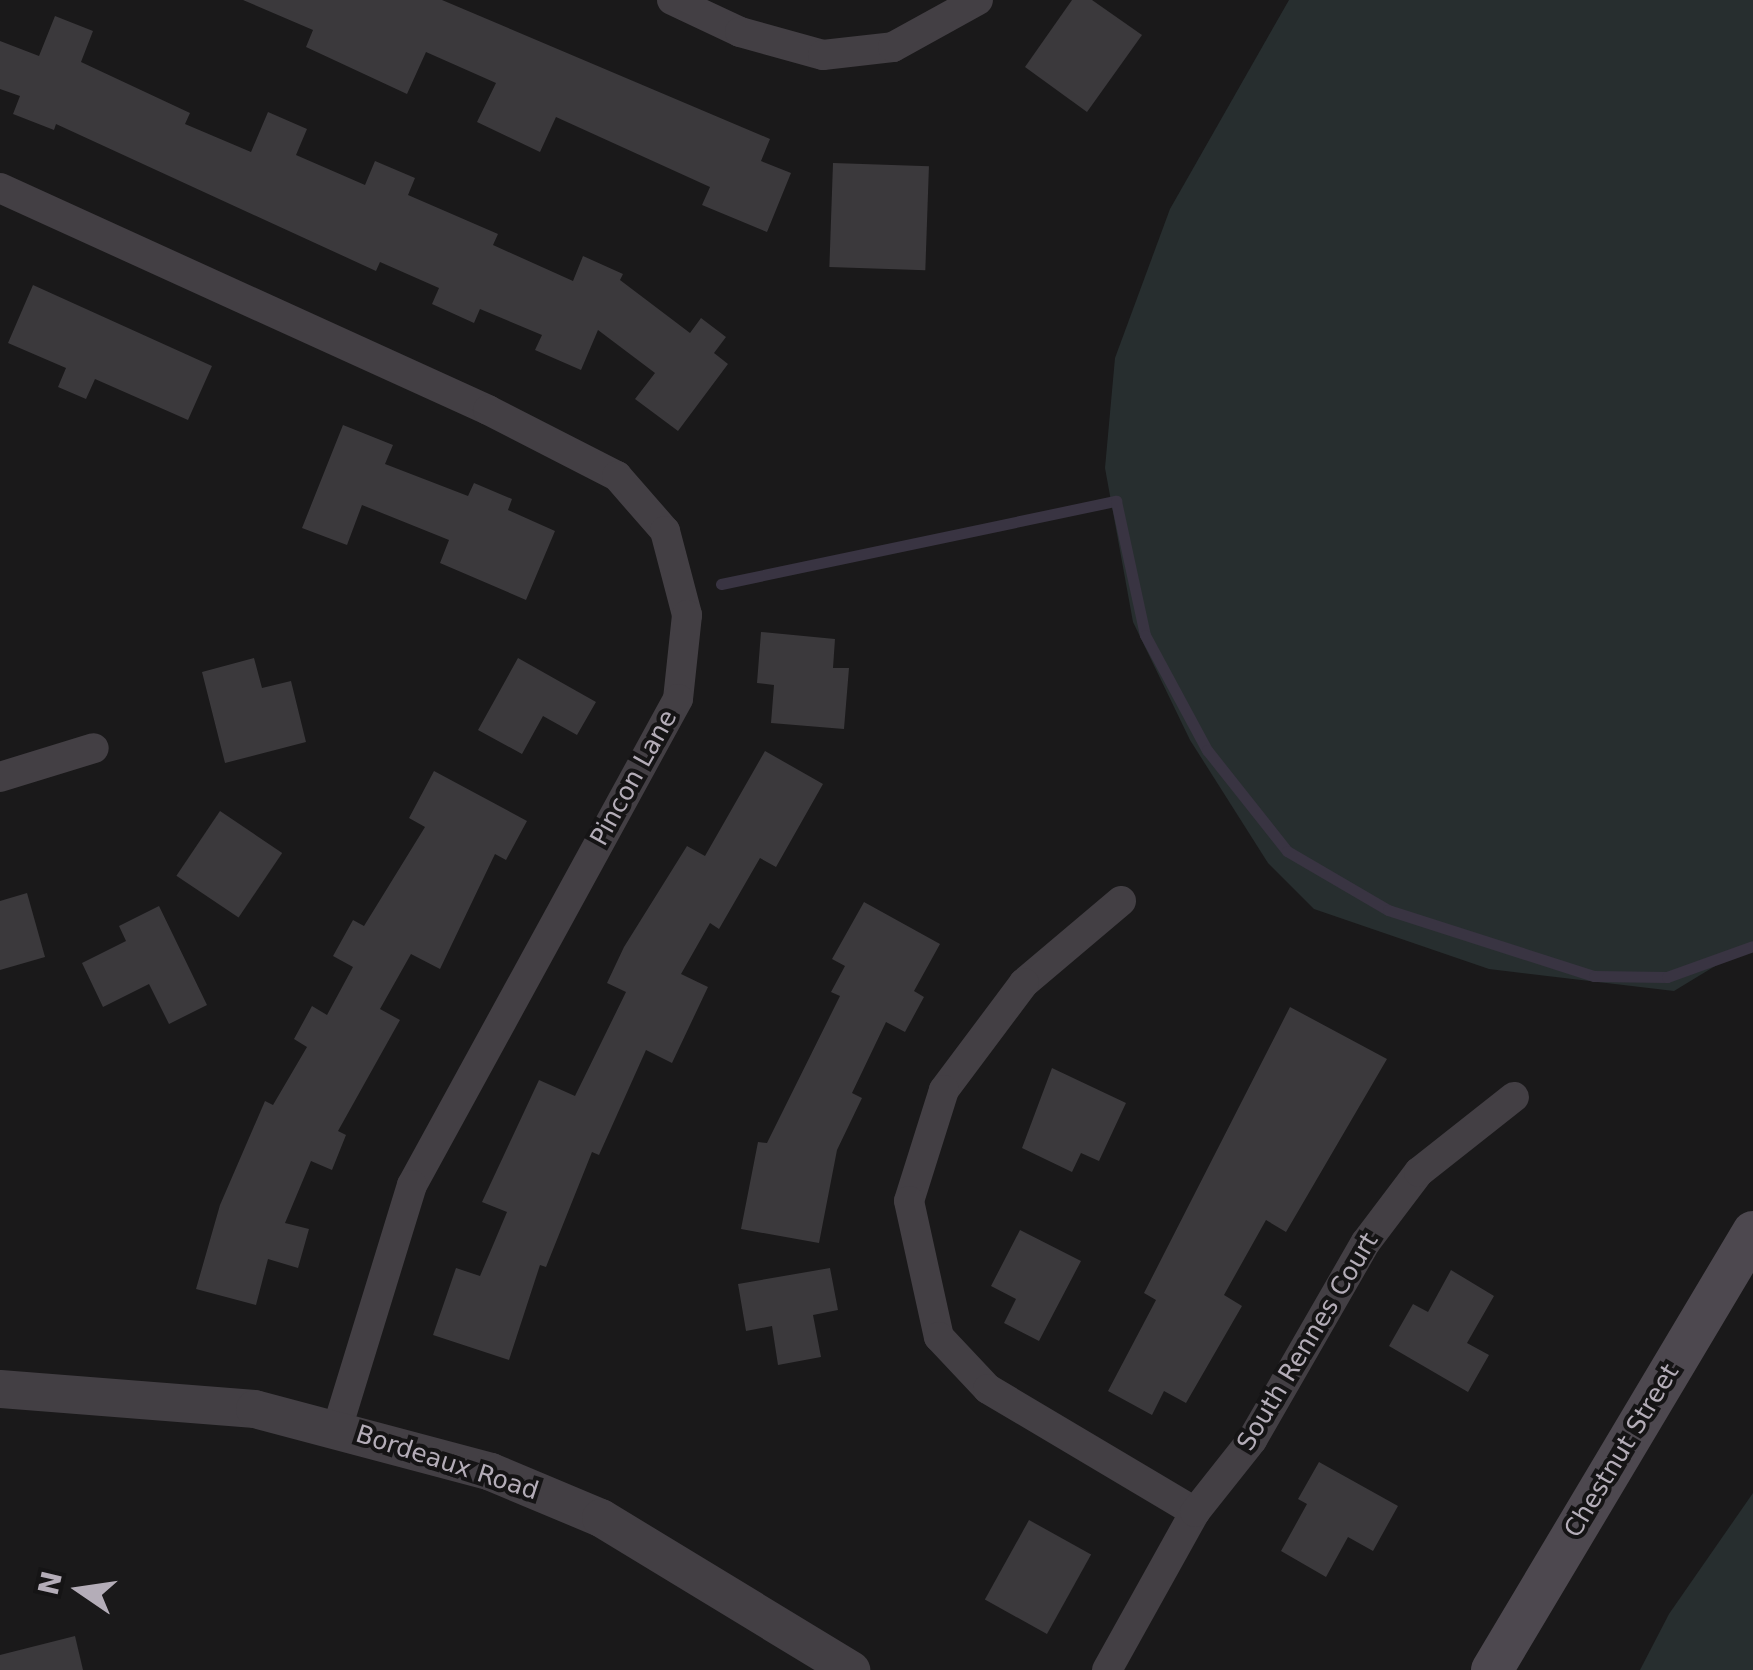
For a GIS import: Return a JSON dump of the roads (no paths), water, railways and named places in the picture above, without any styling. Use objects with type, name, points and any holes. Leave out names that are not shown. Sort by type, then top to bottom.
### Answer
[{"type":"main road","name":"Chestnut Street","points":[[1492,1670],[1753,1232]]},
{"type":"street","points":[[672,0],[740,32],[823,55],[893,47],[978,0]]},
{"type":"street","name":"Pincon Lane","points":[[0,188],[488,410],[617,476],[665,531],[687,615],[678,699],[412,1185],[338,1426]]},
{"type":"street","points":[[0,778],[94,748]]},
{"type":"street","points":[[1121,901],[1024,982],[944,1090],[909,1201],[939,1338],[988,1390],[1194,1512]]},
{"type":"street","name":"South Rennes Court","points":[[1107,1670],[1194,1512],[1252,1440],[1366,1242],[1419,1172],[1514,1097]]},
{"type":"street","name":"Bordeaux Road","points":[[0,1389],[150,1396],[338,1426],[491,1472],[601,1518],[851,1670]]},
{"type":"waterway","points":[[721,584],[1116,501],[1145,635],[1207,750],[1287,851],[1388,910],[1594,976],[1667,977],[1753,946]]}]
